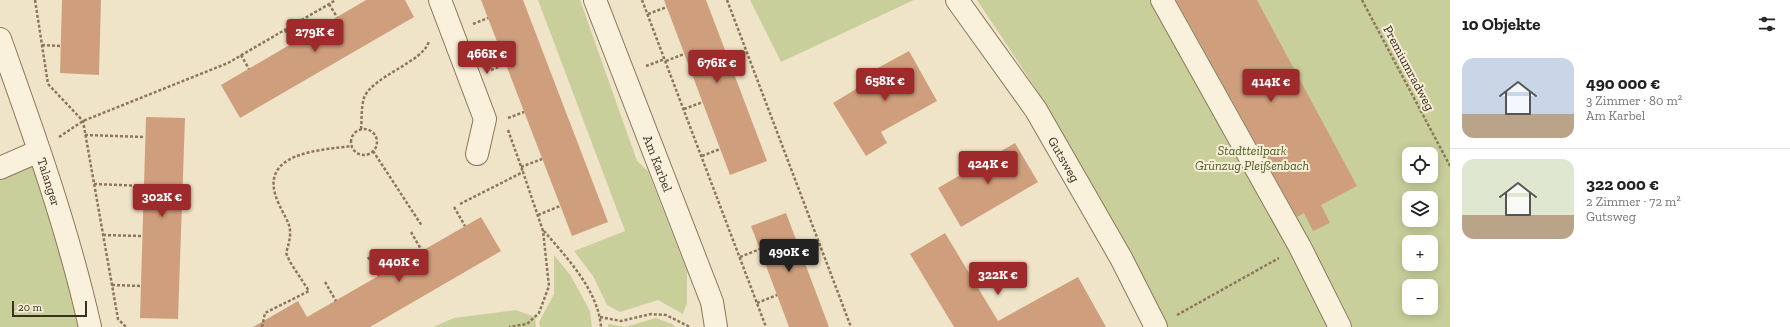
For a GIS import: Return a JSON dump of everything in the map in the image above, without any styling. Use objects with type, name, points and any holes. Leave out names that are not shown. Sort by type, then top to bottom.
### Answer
[{"type":"street","points":[[440,0],[485,119],[477,154]]},
{"type":"street","name":"Am Karbel","points":[[596,0],[712,302],[716,327]]},
{"type":"street","name":"Gutsweg","points":[[957,0],[1036,110],[1121,258],[1163,322]]},
{"type":"street","points":[[1162,0],[1300,246],[1340,327]]},
{"type":"street","name":"Talanger","points":[[0,39],[39,151],[79,279],[90,327]]},
{"type":"street","points":[[0,168],[39,151]]},
{"type":"path","points":[[35,0],[48,84],[83,121],[118,319],[126,327]]},
{"type":"path","points":[[39,151],[83,121],[228,63],[336,0]]},
{"type":"path","points":[[642,0],[766,327]]},
{"type":"path","points":[[727,0],[851,327]]},
{"type":"path","name":"Premiumradweg","points":[[1362,0],[1450,166]]},
{"type":"path","points":[[329,4],[337,17]]},
{"type":"path","points":[[648,14],[667,7]]},
{"type":"path","points":[[470,25],[488,18]]},
{"type":"path","points":[[285,30],[293,43]]},
{"type":"path","points":[[373,152],[361,154],[354,150],[352,146],[352,137],[361,129],[364,98],[369,88],[415,57],[428,45],[430,38]]},
{"type":"path","points":[[42,45],[61,46]]},
{"type":"path","points":[[666,61],[684,54]]},
{"type":"path","points":[[241,55],[249,69]]},
{"type":"path","points":[[487,72],[506,64]]},
{"type":"path","points":[[684,109],[703,102]]},
{"type":"path","points":[[504,119],[524,112]]},
{"type":"path","points":[[361,129],[369,130],[376,136],[377,144],[373,152]]},
{"type":"path","points":[[85,135],[145,137]]},
{"type":"path","points":[[262,327],[265,313],[309,291],[286,253],[290,241],[290,224],[277,201],[274,185],[276,172],[284,162],[296,155],[352,146]]},
{"type":"path","points":[[702,156],[720,149]]},
{"type":"path","points":[[373,152],[422,226]]},
{"type":"path","points":[[521,167],[542,159]]},
{"type":"path","points":[[460,204],[523,172],[543,231],[549,286],[540,313],[527,324],[509,327]]},
{"type":"path","points":[[94,184],[144,186]]},
{"type":"path","points":[[538,215],[560,206]]},
{"type":"path","points":[[454,207],[465,226]]},
{"type":"path","points":[[543,231],[584,282],[600,317],[601,327]]},
{"type":"path","points":[[411,232],[422,251]]},
{"type":"path","points":[[103,235],[142,236]]},
{"type":"path","points":[[1163,322],[1300,246]]},
{"type":"path","points":[[740,257],[760,249]]},
{"type":"path","points":[[368,257],[379,276]]},
{"type":"path","points":[[325,282],[336,301]]},
{"type":"path","points":[[112,285],[141,286]]},
{"type":"path","points":[[110,296],[114,295]]},
{"type":"path","points":[[757,303],[777,295]]},
{"type":"path","points":[[600,317],[621,321],[651,314],[666,315],[690,327]]},
{"type":"green space","points":[[538,0],[580,0],[637,161],[648,171],[687,271],[687,303],[683,314],[658,300],[620,312],[607,305],[593,276],[574,251],[625,231]]},
{"type":"green space","points":[[750,0],[914,0],[781,62]]},
{"type":"green space","name":"Stadtteilpark Grünzug Pleißenbach","points":[[977,0],[1450,0],[1450,327],[1163,327],[1034,86]]},
{"type":"green space","points":[[37,157],[84,327],[0,327],[0,174]]},
{"type":"green space","points":[[554,255],[571,276],[590,311],[592,327],[540,327],[539,322],[554,294]]},
{"type":"green space","points":[[516,310],[535,317],[536,327],[433,327],[454,318]]},
{"type":"green space","points":[[656,318],[672,324],[675,327],[625,327]]},
{"type":"green space","points":[[608,324],[625,327],[608,327]]},
{"type":"building","points":[[62,0],[101,0],[99,75],[60,73]]},
{"type":"building","points":[[366,0],[405,0],[414,17],[240,118],[221,85]]},
{"type":"building","points":[[481,0],[523,0],[608,222],[572,236]]},
{"type":"building","points":[[664,0],[706,0],[767,161],[730,175]]},
{"type":"building","points":[[1176,0],[1257,0],[1357,186],[1321,205],[1330,223],[1313,231],[1304,213],[1297,217]]},
{"type":"building","points":[[909,51],[937,101],[881,132],[887,143],[866,156],[833,103],[879,75],[876,69]]},
{"type":"building","points":[[146,117],[185,118],[178,319],[140,318]]},
{"type":"building","points":[[1015,143],[1038,182],[961,227],[938,188]]},
{"type":"building","points":[[786,213],[829,327],[789,327],[751,226]]},
{"type":"building","points":[[481,217],[501,251],[370,327],[253,327],[298,301],[307,317]]},
{"type":"building","points":[[945,233],[998,321],[1078,277],[1106,327],[954,327],[910,254]]}]
